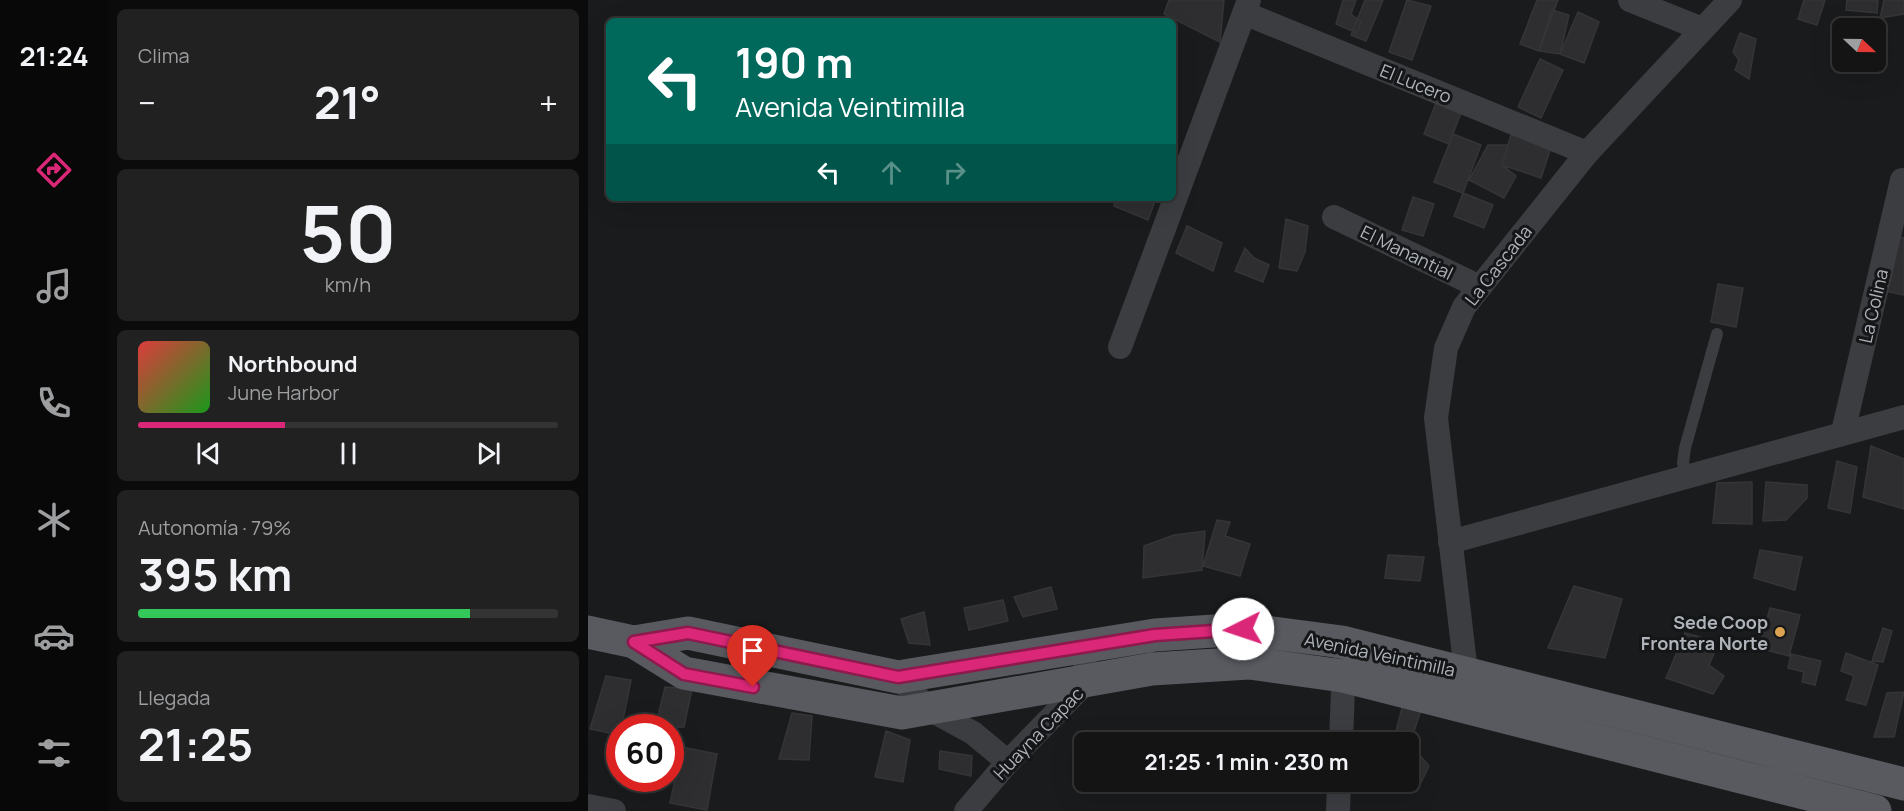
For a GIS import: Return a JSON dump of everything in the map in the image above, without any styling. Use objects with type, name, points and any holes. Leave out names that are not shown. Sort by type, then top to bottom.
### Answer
[{"type":"main road","name":"Avenida Veintimilla","points":[[634,642],[688,633],[898,677],[1155,635],[1243,629],[1342,642],[1904,784]]},
{"type":"main road","name":"Avenida Veintimilla","points":[[588,632],[634,642],[684,674],[902,713],[1152,669],[1249,663],[1343,676],[1875,811]]},
{"type":"street","points":[[1630,0],[1702,29]]},
{"type":"street","name":"La Cascada","points":[[1466,672],[1436,418],[1446,348],[1464,307],[1587,153],[1730,0]]},
{"type":"street","points":[[1176,197],[1247,6]]},
{"type":"street","name":"El Lucero","points":[[1247,6],[1587,153]]},
{"type":"street","name":"La Colina","points":[[1843,432],[1902,180]]},
{"type":"street","points":[[1120,347],[1174,201]]},
{"type":"street","name":"El Manantial","points":[[1334,217],[1480,287]]},
{"type":"street","points":[[1450,542],[1904,417]]},
{"type":"street","points":[[1341,732],[1342,642]]},
{"type":"street","name":"Huayna Capac","points":[[966,811],[1008,762],[1088,680],[1082,647]]},
{"type":"street","points":[[898,677],[929,709],[974,733],[1008,762]]},
{"type":"street","points":[[1338,811],[1339,792]]},
{"type":"street","points":[[588,806],[614,811]]},
{"type":"lane","points":[[1687,476],[1683,463],[1685,448],[1717,334]]},
{"type":"building","points":[[1169,0],[1224,0],[1220,42],[1176,18],[1164,14]]},
{"type":"building","points":[[1343,0],[1356,0],[1351,14],[1361,22],[1357,33],[1336,24]]},
{"type":"building","points":[[1365,0],[1383,0],[1366,41],[1351,35]]},
{"type":"building","points":[[1407,0],[1431,6],[1412,60],[1389,52]]},
{"type":"building","points":[[1537,0],[1558,0],[1539,51],[1520,44]]},
{"type":"building","points":[[1804,0],[1825,0],[1817,25],[1798,19]]},
{"type":"building","points":[[1847,0],[1878,0],[1877,13],[1846,10]]},
{"type":"building","points":[[1884,0],[1904,0],[1904,14],[1880,18]]},
{"type":"building","points":[[1552,10],[1569,15],[1560,54],[1539,51]]},
{"type":"building","points":[[1578,12],[1599,22],[1584,63],[1560,54]]},
{"type":"building","points":[[1740,33],[1756,39],[1749,79],[1735,70],[1739,60],[1733,52]]},
{"type":"building","points":[[1540,59],[1563,70],[1541,118],[1518,107]]},
{"type":"building","points":[[1436,103],[1461,113],[1449,144],[1424,134]]},
{"type":"building","points":[[1453,134],[1481,145],[1463,193],[1434,182]]},
{"type":"building","points":[[1511,135],[1551,147],[1541,178],[1502,165]]},
{"type":"building","points":[[1488,145],[1508,145],[1502,165],[1516,176],[1504,198],[1469,180]]},
{"type":"building","points":[[1463,193],[1493,205],[1484,228],[1454,216]]},
{"type":"building","points":[[1413,197],[1434,204],[1423,236],[1402,230]]},
{"type":"building","points":[[1115,201],[1155,201],[1148,220],[1114,206]]},
{"type":"building","points":[[1286,219],[1308,226],[1305,252],[1297,271],[1279,268]]},
{"type":"building","points":[[1187,226],[1222,243],[1213,271],[1176,253]]},
{"type":"building","points":[[1892,235],[1904,238],[1904,295],[1880,290]]},
{"type":"building","points":[[1245,248],[1254,258],[1269,265],[1263,282],[1235,271]]},
{"type":"building","points":[[1718,284],[1743,288],[1736,327],[1711,322]]},
{"type":"building","points":[[1871,446],[1904,459],[1904,509],[1863,497]]},
{"type":"building","points":[[1837,461],[1857,467],[1850,513],[1828,508]]},
{"type":"building","points":[[1752,482],[1752,524],[1713,523],[1717,483]]},
{"type":"building","points":[[1766,482],[1807,485],[1807,498],[1786,520],[1763,521]]},
{"type":"building","points":[[1217,520],[1230,522],[1225,536],[1250,544],[1240,576],[1203,566]]},
{"type":"building","points":[[1205,531],[1202,570],[1143,578],[1144,546],[1174,535]]},
{"type":"building","points":[[1760,550],[1802,557],[1795,590],[1754,578]]},
{"type":"building","points":[[1388,555],[1424,557],[1420,581],[1385,578]]},
{"type":"building","points":[[1574,586],[1622,599],[1605,658],[1548,648]]},
{"type":"building","points":[[1051,587],[1057,609],[1023,617],[1014,597]]},
{"type":"building","points":[[1003,600],[1008,621],[969,630],[964,608]]},
{"type":"building","name":"Sede Coop Frontera Norte","points":[[1770,608],[1800,615],[1789,656],[1759,648]]},
{"type":"building","points":[[924,612],[930,645],[909,643],[901,619]]},
{"type":"building","points":[[1883,628],[1892,631],[1883,662],[1872,661]]},
{"type":"building","points":[[1685,633],[1719,642],[1709,665],[1724,676],[1713,694],[1666,678]]},
{"type":"building","points":[[1846,653],[1878,665],[1866,705],[1846,700],[1854,676],[1841,671]]},
{"type":"building","points":[[1791,654],[1821,661],[1815,685],[1802,682],[1804,672],[1788,668]]},
{"type":"building","points":[[606,676],[631,680],[624,714],[606,714],[606,732],[590,729]]},
{"type":"building","points":[[665,687],[692,689],[684,727],[684,714],[658,714]]},
{"type":"building","points":[[1904,692],[1894,737],[1874,737],[1887,693]]},
{"type":"building","points":[[1403,704],[1421,710],[1414,732],[1396,732]]},
{"type":"building","points":[[792,713],[812,716],[809,760],[779,759]]},
{"type":"building","points":[[886,731],[910,740],[903,782],[875,777]]},
{"type":"building","points":[[684,747],[717,754],[707,810],[670,803],[672,792],[684,792]]},
{"type":"building","points":[[940,751],[972,756],[971,776],[939,769]]},
{"type":"building","points":[[1419,754],[1429,766],[1419,787]]},
{"type":"place","name":"Sede Coop Frontera Norte","points":[[1780,632]]},
{"type":"route","points":[[753,687],[684,674],[634,642],[688,633],[864,672],[898,677],[1155,635],[1243,629]]}]
